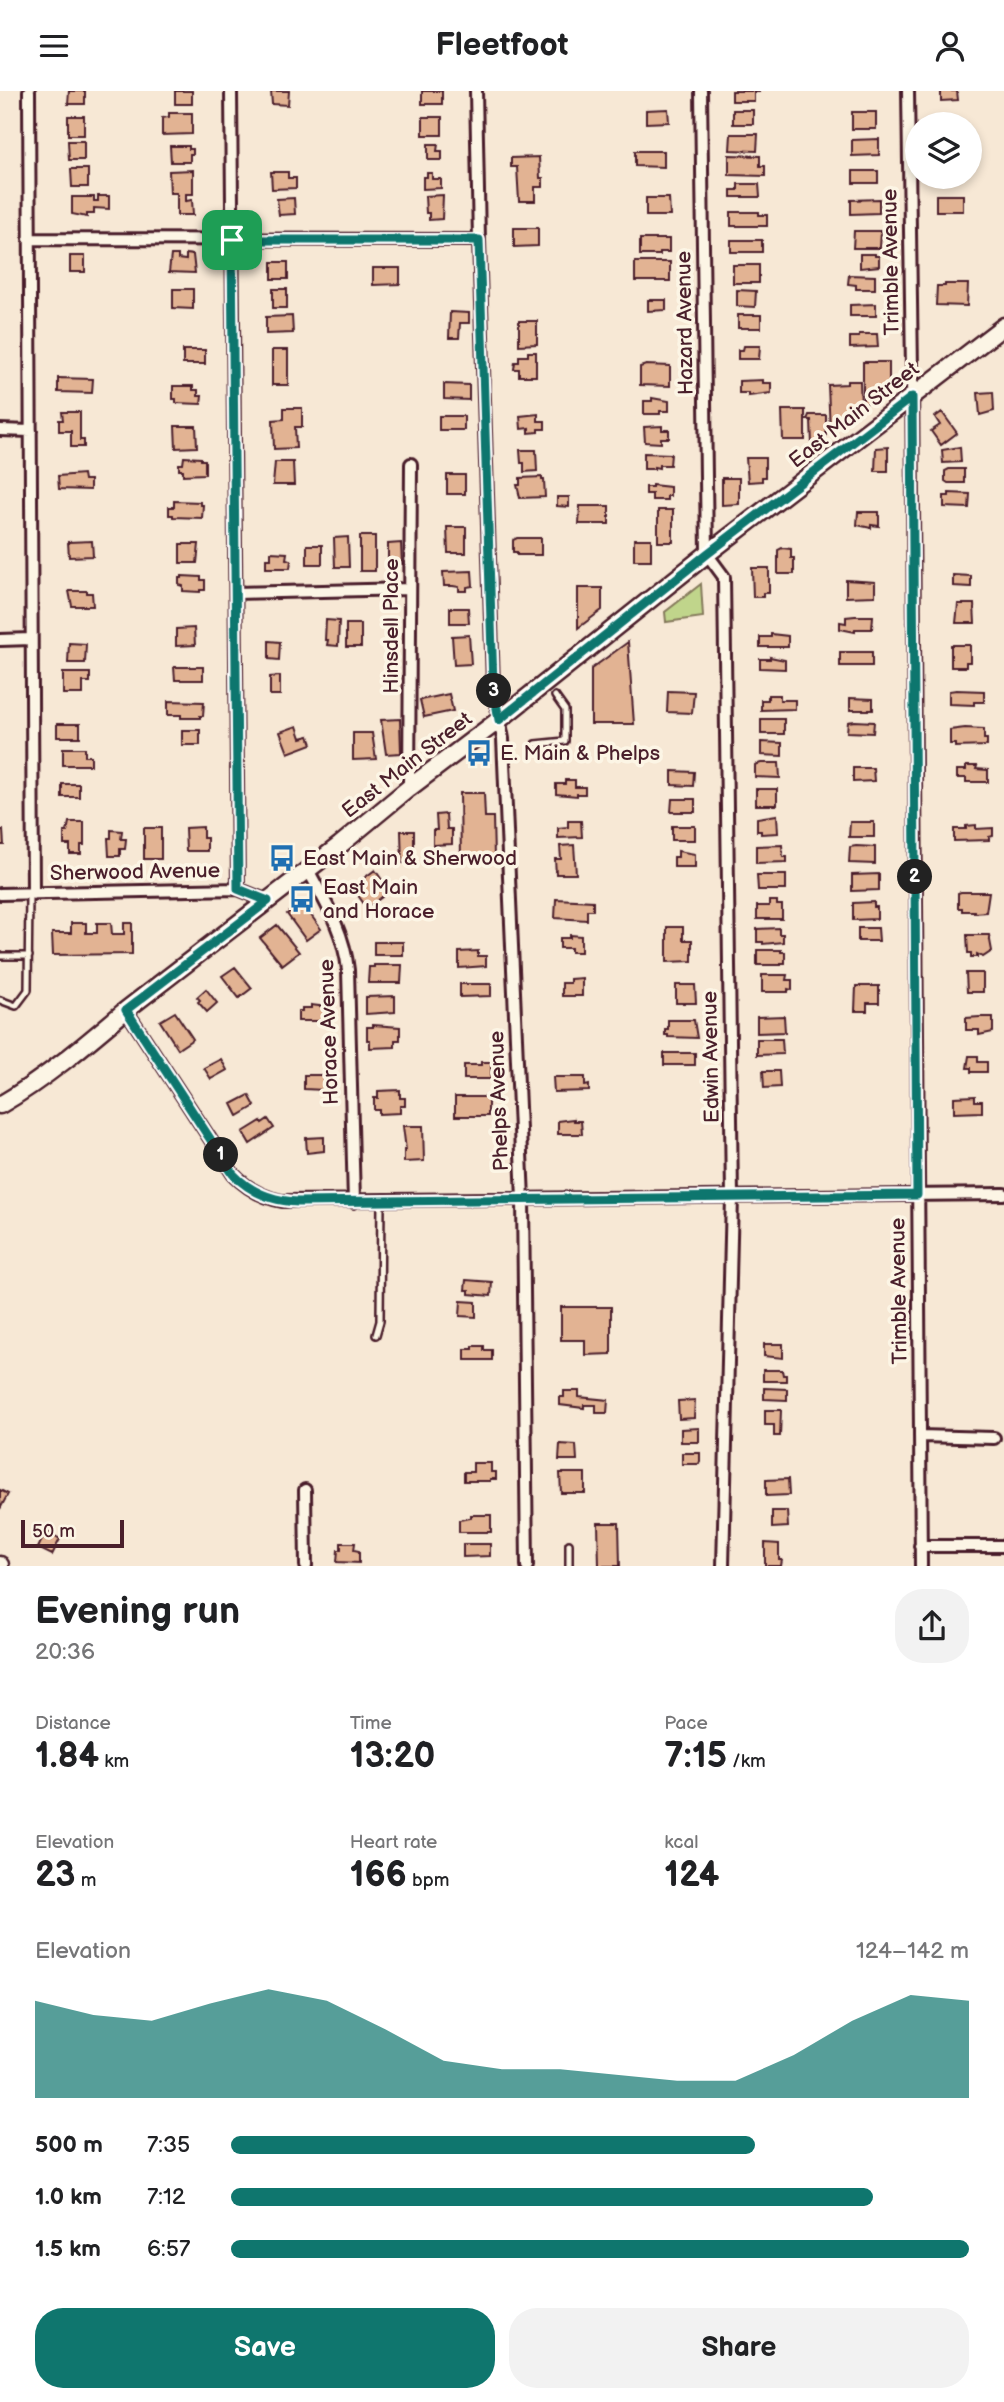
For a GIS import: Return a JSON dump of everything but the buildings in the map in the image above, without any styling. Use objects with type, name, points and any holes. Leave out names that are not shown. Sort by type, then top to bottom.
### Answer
[{"type":"street","points":[[29,91],[31,894]]},
{"type":"street","points":[[231,91],[238,889]]},
{"type":"street","name":"Phelps Avenue","points":[[476,91],[493,685],[503,739],[523,1199],[527,1566]]},
{"type":"street","name":"Hazard Avenue","points":[[701,91],[707,554]]},
{"type":"street","name":"Trimble Avenue","points":[[908,91],[920,1566]]},
{"type":"street","points":[[29,239],[479,240]]},
{"type":"street","name":"East Main Street","points":[[0,1105],[34,1083],[707,554],[1004,325]]},
{"type":"street","points":[[0,430],[31,431]]},
{"type":"street","name":"Hinsdell Place","points":[[409,788],[411,464]]},
{"type":"street","name":"Edwin Avenue","points":[[707,554],[724,577],[732,1197],[723,1566]]},
{"type":"street","points":[[236,593],[410,589]]},
{"type":"street","points":[[0,640],[31,639]]},
{"type":"street","name":"Horace Avenue","points":[[308,870],[342,936],[346,950],[354,1202]]},
{"type":"street","name":"Sherwood Avenue","points":[[0,894],[238,889],[268,901]]},
{"type":"street","points":[[126,1010],[233,1174],[243,1184],[271,1199],[381,1202],[1004,1194]]},
{"type":"street","points":[[920,1436],[994,1438]]},
{"type":"street","points":[[305,1490],[306,1566]]},
{"type":"street","points":[[920,1546],[1004,1546]]},
{"type":"lane","points":[[535,744],[565,741],[565,710],[555,696]]},
{"type":"lane","points":[[0,1000],[16,1006],[28,990],[31,894]]},
{"type":"lane","points":[[0,956],[29,956]]},
{"type":"lane","points":[[376,1335],[380,1321],[381,1202]]},
{"type":"lane","points":[[569,1544],[569,1566]]},
{"type":"green space","points":[[701,584],[703,617],[666,622],[665,612]]},
{"type":"place","name":"E. Main & Phelps","points":[[479,753]]},
{"type":"place","name":"East Main & Sherwood","points":[[282,858]]},
{"type":"place","name":"East Main and Horace","points":[[302,899]]},
{"type":"route","points":[[232,240],[479,240],[493,685],[499,720],[707,554],[912,397],[917,1195],[298,1202],[271,1199],[243,1184],[233,1174],[126,1010],[268,901],[238,889],[232,240]]}]
